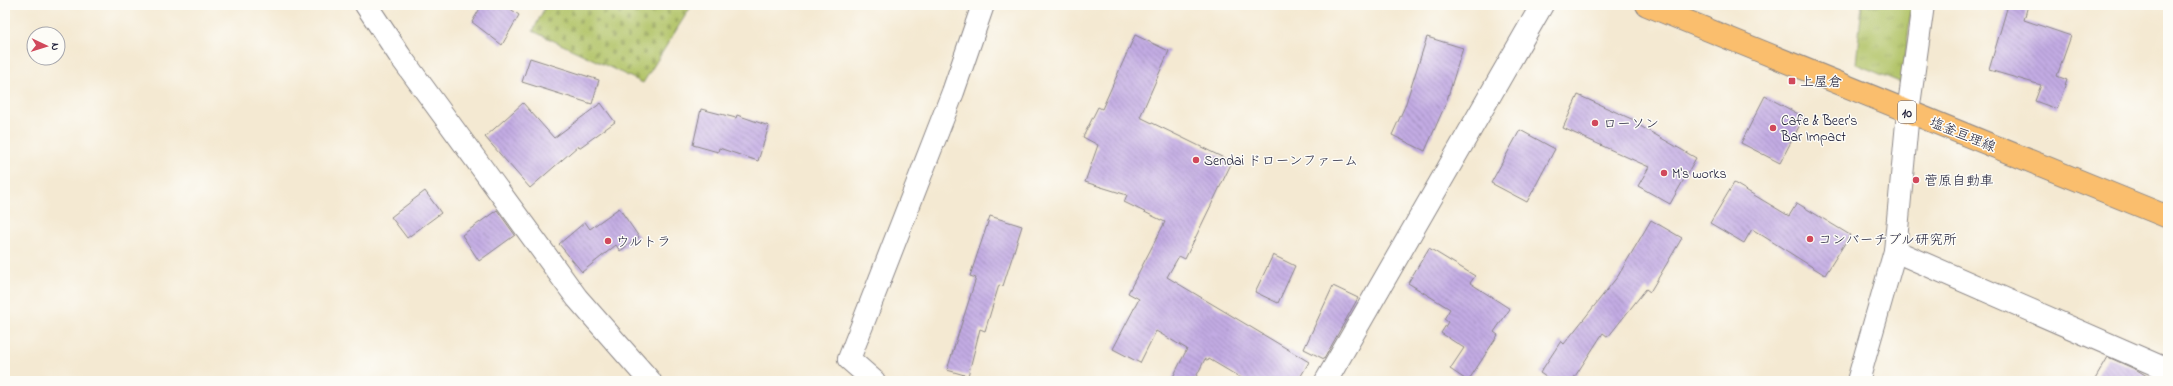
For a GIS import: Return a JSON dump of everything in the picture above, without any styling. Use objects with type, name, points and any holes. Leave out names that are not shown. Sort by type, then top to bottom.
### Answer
[{"type":"main road","name":"塩釜亘理線","points":[[1647,5],[2168,217]]},
{"type":"street","points":[[366,5],[400,56],[577,298],[650,381]]},
{"type":"street","points":[[874,381],[849,358],[950,100],[983,5]]},
{"type":"street","points":[[1326,381],[1542,5]]},
{"type":"street","points":[[1858,381],[1895,251],[1908,112],[1923,5]]},
{"type":"street","points":[[1895,251],[2168,370]]},
{"type":"green space","points":[[546,5],[692,5],[643,83],[533,31]]},
{"type":"green space","points":[[1862,5],[1912,5],[1902,83],[1856,64]]},
{"type":"building","points":[[482,5],[505,5],[519,15],[502,45],[472,22]]},
{"type":"building","points":[[2008,5],[2028,5],[2024,20],[2071,36],[2057,76],[2067,80],[2057,109],[2035,101],[2041,85],[1989,70]]},
{"type":"building","points":[[1135,35],[1169,51],[1140,117],[1232,162],[1185,259],[1179,256],[1167,277],[1309,362],[1298,381],[1246,381],[1209,359],[1208,361],[1205,359],[1194,381],[1171,381],[1187,349],[1156,331],[1140,363],[1113,349],[1139,299],[1128,293],[1165,222],[1124,202],[1127,195],[1085,182],[1098,145],[1083,137],[1098,107],[1102,109]]},
{"type":"building","points":[[1427,37],[1463,48],[1446,103],[1425,151],[1392,135],[1405,106]]},
{"type":"building","points":[[530,58],[599,80],[592,104],[522,82]]},
{"type":"building","points":[[1578,95],[1636,121],[1635,123],[1696,158],[1670,204],[1638,186],[1649,167],[1563,128]]},
{"type":"building","points":[[1765,96],[1804,117],[1780,163],[1741,143]]},
{"type":"building","points":[[523,103],[554,138],[601,103],[615,122],[579,148],[578,146],[530,188],[485,137]]},
{"type":"building","points":[[701,109],[736,118],[737,115],[769,126],[758,161],[719,148],[718,152],[693,145]]},
{"type":"building","points":[[1520,130],[1555,149],[1527,202],[1491,183]]},
{"type":"building","points":[[1734,183],[1789,216],[1797,203],[1850,235],[1825,275],[1752,229],[1744,243],[1710,223]]},
{"type":"building","points":[[425,191],[441,213],[407,238],[391,217]]},
{"type":"building","points":[[619,208],[639,237],[620,251],[616,245],[582,272],[559,244],[585,222],[590,229]]},
{"type":"building","points":[[497,210],[515,235],[479,261],[462,235]]},
{"type":"building","points":[[990,216],[1022,226],[1003,286],[999,285],[985,331],[980,329],[968,376],[947,370],[976,278],[970,276]]},
{"type":"building","points":[[1651,220],[1682,238],[1650,292],[1646,289],[1608,337],[1603,333],[1572,381],[1552,381],[1540,373],[1561,341],[1564,344],[1618,276]]},
{"type":"building","points":[[1429,248],[1475,276],[1470,283],[1510,309],[1494,332],[1498,335],[1468,381],[1450,369],[1464,348],[1441,333],[1448,322],[1444,319],[1450,309],[1408,283]]},
{"type":"building","points":[[1273,255],[1295,266],[1278,303],[1255,292]]},
{"type":"building","points":[[1333,286],[1358,298],[1324,359],[1304,349]]},
{"type":"building","points":[[2108,357],[2137,370],[2155,381],[2094,381]]},
{"type":"place","name":"上屋倉","points":[[1792,81]]},
{"type":"place","name":"ローソン","points":[[1595,123]]},
{"type":"place","name":"Cafe & Beer's Bar Impact","points":[[1773,128]]},
{"type":"place","name":"Sendai ドローンファーム","points":[[1196,160]]},
{"type":"place","name":"M's works","points":[[1664,173]]},
{"type":"place","name":"菅原自動車","points":[[1916,180]]},
{"type":"place","name":"コンバーチブル研究所","points":[[1810,239]]},
{"type":"place","name":"ウルトラ","points":[[608,241]]}]
